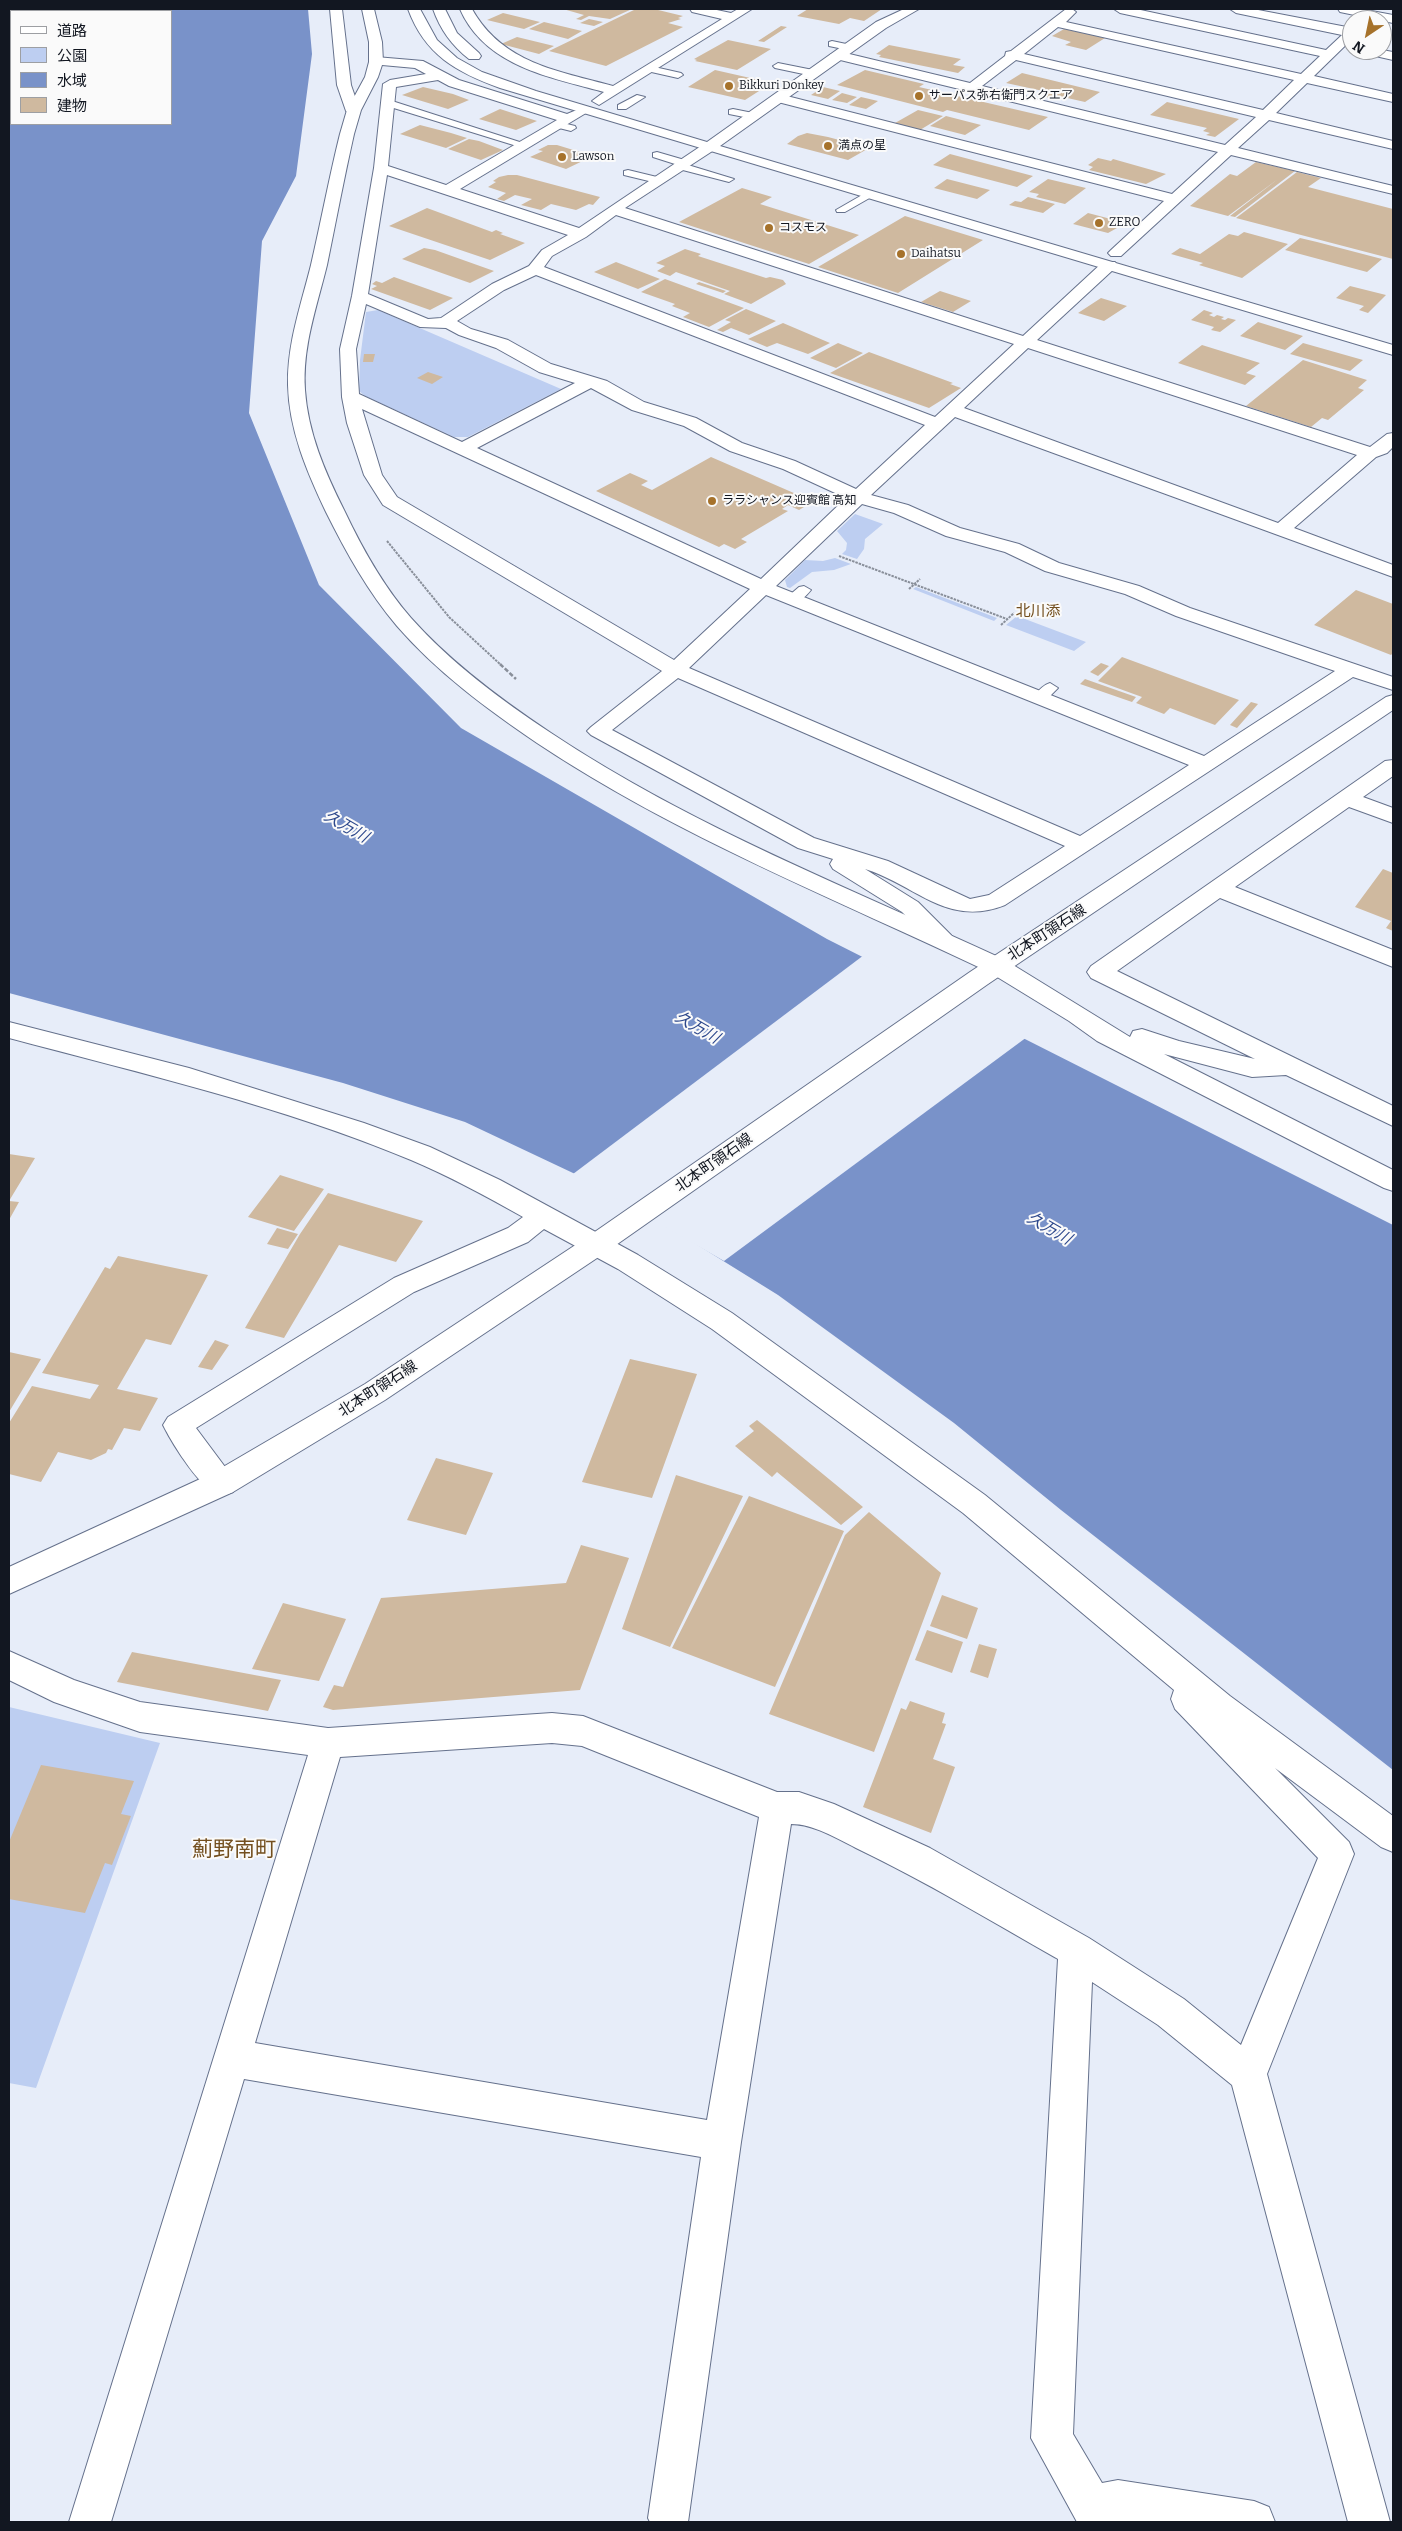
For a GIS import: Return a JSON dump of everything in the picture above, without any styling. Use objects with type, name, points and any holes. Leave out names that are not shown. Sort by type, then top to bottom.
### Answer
[{"type":"street","points":[[336,9],[344,85],[353,111]]},
{"type":"street","points":[[368,9],[376,61],[369,82],[353,111],[339,162],[320,258],[300,335],[296,370],[298,414],[318,477],[351,545],[404,622],[456,674],[536,734],[595,772],[672,815],[886,916],[943,940]]},
{"type":"street","points":[[414,9],[432,43],[453,60],[489,79],[584,110],[869,194],[1352,322]]},
{"type":"street","points":[[439,9],[447,31],[453,40],[485,63],[518,77],[1113,259],[1393,350]]},
{"type":"street","points":[[466,9],[471,22],[479,33],[504,54],[532,66],[615,91]]},
{"type":"street","points":[[696,9],[732,17]]},
{"type":"street","points":[[599,101],[746,9]]},
{"type":"street","points":[[450,323],[449,319],[453,316],[498,288],[534,269],[547,253],[581,234],[754,116],[813,73],[839,49],[880,25],[914,9]]},
{"type":"street","points":[[973,87],[1011,55],[1074,9]]},
{"type":"street","points":[[1120,9],[1342,42]]},
{"type":"street","points":[[1236,9],[1342,41]]},
{"type":"street","points":[[1055,23],[1393,98]]},
{"type":"street","points":[[1289,1066],[1252,1068],[1173,1048],[1078,1014],[988,972],[943,940],[910,907],[806,843],[598,731],[676,670],[762,587],[1266,116],[1304,78],[1342,45]]},
{"type":"street","points":[[839,49],[973,87],[1393,190]]},
{"type":"street","points":[[1011,55],[1393,145]]},
{"type":"street","points":[[376,61],[425,66],[437,76],[454,84],[566,124]]},
{"type":"street","points":[[437,76],[390,84],[381,168],[360,296],[348,349],[351,397],[356,423],[373,475],[390,501],[676,670],[1083,845]]},
{"type":"street","points":[[779,98],[1176,199]]},
{"type":"street","points":[[448,190],[524,145],[566,124],[584,110]]},
{"type":"street","points":[[381,168],[581,234]]},
{"type":"street","points":[[615,210],[1370,453]]},
{"type":"street","points":[[534,269],[938,424]]},
{"type":"street","points":[[360,296],[426,324],[450,323],[465,332],[502,344],[545,368],[590,381],[612,390],[638,406],[690,422],[736,447],[789,465],[858,497],[901,509],[953,532],[1012,548],[1052,567],[1132,590],[1183,612],[1393,684]]},
{"type":"street","points":[[462,450],[590,381]]},
{"type":"street","points":[[351,397],[462,450],[762,587],[798,594],[1045,693],[1204,764]]},
{"type":"street","points":[[953,410],[1393,570]]},
{"type":"street","points":[[1282,529],[1370,453],[1380,449],[1393,438]]},
{"type":"street","points":[[806,843],[842,852],[880,866],[952,901],[970,906],[984,905],[997,900],[1083,845],[1350,670]]},
{"type":"street","name":"北本町領石線","points":[[9,1581],[222,1483],[375,1392],[607,1238],[988,972],[1393,701]]},
{"type":"street","points":[[1393,766],[1099,972],[1393,1117]]},
{"type":"street","points":[[1345,798],[1393,816]]},
{"type":"street","points":[[1219,889],[1393,959]]},
{"type":"street","points":[[1078,1014],[1106,1035],[1393,1181]]},
{"type":"street","points":[[9,1030],[189,1077],[355,1129],[420,1154],[491,1187],[543,1215],[607,1238],[628,1262],[722,1321],[974,1504],[1218,1706],[1393,1836]]},
{"type":"street","points":[[222,1483],[197,1454],[178,1425],[404,1285],[518,1236],[543,1215]]},
{"type":"street","points":[[9,1665],[66,1692],[140,1717],[328,1743],[552,1728],[583,1731],[778,1808],[799,1808],[834,1820],[918,1860],[1076,1950],[1171,2012],[1248,2074],[1369,2522]]},
{"type":"street","points":[[1193,1684],[1186,1698],[1211,1726],[1337,1854],[1248,2074]]},
{"type":"street","points":[[90,2522],[328,1743]]},
{"type":"street","points":[[669,2521],[722,2142],[778,1808]]},
{"type":"street","points":[[1076,1950],[1052,2438],[1097,2514],[1118,2501],[1254,2522]]},
{"type":"street","points":[[232,2058],[722,2142]]},
{"type":"lane","points":[[778,66],[813,73]]},
{"type":"lane","points":[[650,69],[678,75]]},
{"type":"lane","points":[[622,108],[640,97]]},
{"type":"lane","points":[[388,103],[524,145]]},
{"type":"lane","points":[[733,112],[754,116]]},
{"type":"lane","points":[[657,155],[682,165],[729,179]]},
{"type":"lane","points":[[628,173],[658,180]]},
{"type":"lane","points":[[841,210],[869,194]]},
{"type":"path","points":[[808,544],[1007,619]]},
{"type":"path","points":[[909,589],[920,579]]},
{"type":"path","points":[[1000,625],[1014,613]]},
{"type":"green space","points":[[378,310],[561,389],[468,437],[454,437],[365,396],[359,391],[360,360],[366,312]]},
{"type":"green space","points":[[855,514],[883,524],[865,539],[864,549],[857,559],[842,554],[846,550],[847,543],[837,531]]},
{"type":"green space","points":[[835,558],[851,564],[834,570],[812,572],[790,588],[787,587],[785,580],[805,560],[823,561]]},
{"type":"green space","points":[[916,587],[997,618],[994,621],[913,589]]},
{"type":"green space","points":[[1017,616],[1086,642],[1074,651],[1006,625]]},
{"type":"green space","points":[[9,1707],[160,1743],[36,2088],[9,2083]]},
{"type":"water","name":"久万川","points":[[9,9],[308,9],[312,54],[296,176],[262,241],[249,413],[319,585],[461,728],[827,939],[1393,1225],[1393,1770],[1061,1510],[954,1423],[778,1295],[609,1190],[465,1122],[343,1083],[9,993]]},
{"type":"pier","points":[[864,955],[1027,1037],[724,1261],[573,1174]]},
{"type":"building","points":[[563,9],[632,9],[610,19],[589,16],[581,20],[576,19],[584,15]]},
{"type":"building","points":[[636,9],[654,9],[683,16],[678,18],[681,19],[668,23],[683,27],[606,66],[549,51]]},
{"type":"building","points":[[808,9],[882,9],[864,21],[850,18],[839,24],[797,16]]},
{"type":"building","points":[[503,13],[540,22],[524,29],[487,20]]},
{"type":"building","points":[[589,19],[603,22],[594,26],[580,23]]},
{"type":"building","points":[[544,22],[582,31],[568,39],[529,29]]},
{"type":"building","points":[[781,26],[787,27],[764,42],[758,41]]},
{"type":"building","points":[[1064,29],[1105,38],[1086,50],[1065,45],[1071,42],[1052,36]]},
{"type":"building","points":[[517,37],[554,46],[539,54],[501,44]]},
{"type":"building","points":[[728,40],[771,49],[737,70],[695,61],[697,60],[694,59]]},
{"type":"building","points":[[889,45],[961,59],[953,65],[965,67],[958,73],[879,57],[881,55],[876,54]]},
{"type":"building","name":"Bikkuri Donkey","points":[[715,70],[770,84],[745,100],[688,87]]},
{"type":"building","name":"サーパス弥右衛門スクエア","points":[[865,70],[924,84],[919,87],[1048,117],[1029,130],[947,110],[943,112],[837,85]]},
{"type":"building","points":[[1022,73],[1100,92],[1085,102],[1054,95],[1049,98],[1039,94],[1043,91],[1006,83]]},
{"type":"building","points":[[423,87],[469,100],[448,109],[402,95]]},
{"type":"building","points":[[823,87],[840,91],[828,99],[811,95]]},
{"type":"building","points":[[842,93],[857,97],[847,103],[832,100]]},
{"type":"building","points":[[861,97],[878,101],[866,109],[849,105]]},
{"type":"building","points":[[1167,102],[1239,119],[1215,137],[1206,135],[1210,133],[1203,131],[1207,128],[1150,115]]},
{"type":"building","points":[[500,109],[537,121],[516,130],[479,119]]},
{"type":"building","points":[[918,110],[943,116],[920,130],[895,123]]},
{"type":"building","points":[[946,116],[981,125],[965,135],[930,126]]},
{"type":"building","points":[[420,125],[467,138],[446,148],[400,134]]},
{"type":"building","name":"満点の星","points":[[807,133],[869,148],[848,160],[787,144],[798,136]]},
{"type":"building","points":[[469,139],[503,150],[481,160],[448,149]]},
{"type":"building","name":"Lawson","points":[[548,145],[557,145],[593,156],[566,169],[530,157],[543,151],[538,150]]},
{"type":"building","points":[[950,154],[1033,176],[1017,187],[933,165]]},
{"type":"building","points":[[1098,158],[1111,161],[1113,159],[1166,174],[1146,184],[1089,170],[1093,167],[1088,165]]},
{"type":"building","points":[[1256,162],[1295,171],[1235,217],[1230,216],[1278,179],[1228,216],[1190,206],[1230,174],[1237,176]]},
{"type":"building","points":[[1297,172],[1321,178],[1308,187],[1393,209],[1393,259],[1236,218]]},
{"type":"building","points":[[517,175],[600,197],[593,205],[589,204],[576,210],[551,204],[541,210],[521,205],[532,199],[515,195],[504,201],[497,199],[506,193],[488,187],[496,182],[493,181],[499,177]]},
{"type":"building","points":[[947,179],[990,190],[977,199],[934,188]]},
{"type":"building","points":[[1048,179],[1086,188],[1065,204],[1036,197],[1039,194],[1029,192]]},
{"type":"building","name":"コスモス","points":[[742,188],[772,197],[760,204],[859,235],[809,264],[679,222]]},
{"type":"building","points":[[1028,197],[1055,204],[1043,213],[1009,205],[1015,201],[1021,202]]},
{"type":"building","points":[[427,208],[492,232],[496,230],[503,233],[500,234],[525,243],[490,260],[389,226]]},
{"type":"building","name":"ZERO","points":[[1088,213],[1126,223],[1108,233],[1073,224]]},
{"type":"building","name":"Daihatsu","points":[[905,216],[983,240],[898,293],[818,267]]},
{"type":"building","points":[[1244,232],[1288,244],[1242,278],[1199,265],[1203,263],[1171,254],[1180,248],[1200,254],[1229,234],[1238,236]]},
{"type":"building","points":[[1300,238],[1382,259],[1367,272],[1285,250]]},
{"type":"building","points":[[424,248],[435,250],[494,271],[470,283],[402,259]]},
{"type":"building","points":[[685,249],[701,254],[698,256],[766,278],[783,280],[786,284],[751,304],[724,294],[730,291],[676,272],[670,276],[657,271],[665,266],[656,263]]},
{"type":"building","points":[[616,262],[660,279],[638,289],[594,272]]},
{"type":"building","points":[[394,277],[453,298],[430,310],[371,289],[377,286],[372,284],[376,281],[382,283]]},
{"type":"building","points":[[665,279],[744,308],[709,327],[683,317],[690,313],[672,306],[675,304],[641,292]]},
{"type":"building","points":[[699,282],[726,291],[723,293],[696,284]]},
{"type":"building","points":[[1350,286],[1386,295],[1368,313],[1359,310],[1364,306],[1336,298]]},
{"type":"building","points":[[940,291],[971,301],[953,312],[921,302]]},
{"type":"building","points":[[1101,298],[1127,306],[1104,321],[1078,313]]},
{"type":"building","points":[[746,309],[776,321],[749,335],[731,328],[723,332],[717,330],[731,322],[725,320]]},
{"type":"building","points":[[1204,310],[1213,313],[1209,315],[1214,317],[1217,315],[1224,317],[1221,319],[1236,320],[1220,332],[1211,330],[1214,327],[1191,320]]},
{"type":"building","points":[[1258,322],[1303,336],[1285,350],[1240,336]]},
{"type":"building","points":[[783,323],[830,343],[808,354],[777,343],[767,347],[748,339]]},
{"type":"building","points":[[838,343],[863,353],[836,368],[810,358]]},
{"type":"building","points":[[1303,343],[1363,360],[1350,371],[1290,354]]},
{"type":"building","points":[[1202,345],[1260,363],[1246,373],[1256,376],[1245,385],[1178,363]]},
{"type":"building","points":[[869,352],[953,383],[950,384],[961,388],[929,408],[830,373]]},
{"type":"building","points":[[364,354],[375,354],[373,362],[363,362]]},
{"type":"building","points":[[1303,360],[1367,380],[1358,388],[1364,390],[1328,420],[1322,418],[1311,427],[1246,406]]},
{"type":"building","points":[[428,372],[443,377],[432,384],[417,378]]},
{"type":"building","name":"ララシャンス迎賓館 高知","points":[[711,457],[803,497],[799,499],[809,504],[799,510],[788,505],[782,509],[788,511],[741,539],[747,542],[735,549],[724,544],[719,547],[596,491],[630,473],[648,481],[641,485],[652,490]]},
{"type":"building","points":[[1356,590],[1393,604],[1393,653],[1391,655],[1314,625]]},
{"type":"building","points":[[1122,657],[1239,700],[1215,725],[1170,708],[1164,714],[1136,703],[1142,697],[1098,681]]},
{"type":"building","points":[[1101,663],[1109,666],[1098,676],[1090,672]]},
{"type":"building","points":[[1085,679],[1136,697],[1132,702],[1080,684]]},
{"type":"building","points":[[1251,702],[1258,704],[1237,728],[1230,725]]},
{"type":"building","points":[[1383,869],[1393,873],[1393,931],[1386,928],[1391,921],[1355,907]]},
{"type":"building","points":[[9,1154],[35,1158],[9,1201]]},
{"type":"building","points":[[280,1175],[324,1189],[294,1231],[248,1217]]},
{"type":"building","points":[[328,1193],[423,1221],[396,1262],[339,1245],[284,1338],[245,1328],[300,1234]]},
{"type":"building","points":[[9,1201],[19,1202],[9,1220]]},
{"type":"building","points":[[277,1228],[298,1234],[288,1249],[267,1244]]},
{"type":"building","points":[[118,1256],[208,1275],[171,1345],[146,1339],[117,1389],[158,1398],[140,1431],[124,1428],[112,1450],[108,1449],[106,1453],[91,1460],[58,1452],[41,1482],[9,1474],[9,1423],[32,1386],[90,1399],[99,1385],[42,1373],[105,1267],[110,1269]]},
{"type":"building","points":[[215,1340],[229,1345],[212,1370],[198,1367]]},
{"type":"building","points":[[9,1352],[41,1359],[9,1412]]},
{"type":"building","points":[[630,1359],[697,1374],[652,1498],[582,1482]]},
{"type":"building","points":[[757,1420],[863,1507],[841,1525],[777,1472],[772,1477],[735,1446],[754,1431],[749,1426]]},
{"type":"building","points":[[436,1458],[493,1473],[466,1535],[407,1520]]},
{"type":"building","points":[[676,1475],[743,1496],[670,1647],[622,1629]]},
{"type":"building","points":[[749,1496],[844,1531],[775,1687],[672,1648]]},
{"type":"building","points":[[869,1512],[941,1573],[874,1752],[769,1714],[845,1535]]},
{"type":"building","points":[[581,1545],[629,1558],[580,1690],[333,1710],[323,1707],[334,1685],[343,1687],[381,1598],[566,1583]]},
{"type":"building","points":[[942,1595],[978,1608],[967,1639],[930,1626]]},
{"type":"building","points":[[283,1603],[346,1619],[319,1681],[252,1669]]},
{"type":"building","points":[[927,1630],[963,1642],[952,1673],[915,1660]]},
{"type":"building","points":[[979,1644],[997,1649],[988,1678],[970,1672]]},
{"type":"building","points":[[132,1652],[281,1680],[268,1711],[117,1682]]},
{"type":"building","points":[[910,1701],[945,1713],[942,1723],[946,1724],[933,1759],[955,1767],[931,1833],[863,1807],[901,1708],[906,1710]]},
{"type":"building","points":[[41,1765],[134,1781],[121,1814],[131,1816],[112,1865],[105,1863],[85,1913],[9,1899],[9,1842]]},
{"type":"place","name":"Bikkuri Donkey","points":[[729,86]]},
{"type":"place","name":"サーパス弥右衛門スクエア","points":[[919,96]]},
{"type":"place","name":"満点の星","points":[[828,146]]},
{"type":"place","name":"Lawson","points":[[562,157]]},
{"type":"place","name":"ZERO","points":[[1099,223]]},
{"type":"place","name":"コスモス","points":[[769,228]]},
{"type":"place","name":"Daihatsu","points":[[901,254]]},
{"type":"place","name":"ララシャンス迎賓館 高知","points":[[712,501]]},
{"type":"district","name":"北川添","points":[[1038,612]]},
{"type":"district","name":"薊野南町","points":[[234,1850]]}]
